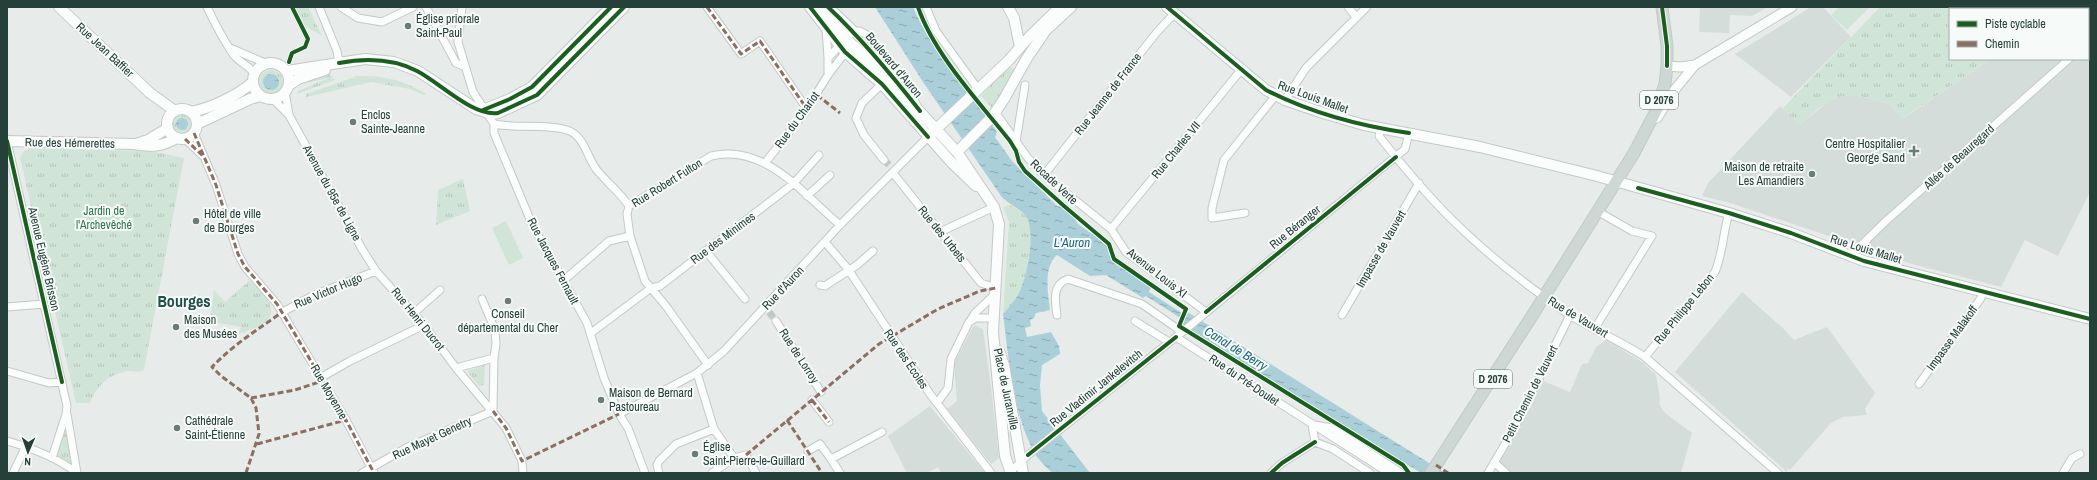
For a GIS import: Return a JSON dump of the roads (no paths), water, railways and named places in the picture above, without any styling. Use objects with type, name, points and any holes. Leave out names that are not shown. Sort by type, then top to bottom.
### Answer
[{"type":"main road","name":"Rue Jean Baffier","points":[[59,7],[150,93],[170,119],[181,138]]},
{"type":"main road","points":[[483,110],[510,99],[532,87],[611,7]]},
{"type":"main road","points":[[170,119],[183,109],[191,112],[200,110],[238,92],[254,78],[265,63],[275,63],[287,71],[372,58],[394,62],[418,71],[461,101],[476,109],[492,114],[498,113],[537,95],[624,7]]},
{"type":"main road","points":[[810,7],[826,28],[847,42]]},
{"type":"main road","points":[[820,7],[847,42]]},
{"type":"main road","points":[[828,7],[847,42]]},
{"type":"main road","points":[[957,152],[993,114],[1020,70],[1027,36],[1008,7]]},
{"type":"main road","points":[[933,137],[946,121],[1009,60],[1027,36],[1060,7]]},
{"type":"main road","points":[[1027,36],[1046,30],[1071,7]]},
{"type":"main road","name":"D 2076","points":[[1431,473],[1544,297],[1645,133],[1657,109],[1665,84],[1667,66],[1667,46],[1662,7]]},
{"type":"main road","name":"Rue Louis Mallet","points":[[1170,10],[1266,90],[1280,97],[1330,115],[1380,129],[1409,133],[1480,147],[1615,182],[1729,213],[1791,233],[1852,257],[2090,319]]},
{"type":"main road","points":[[1020,70],[1027,36]]},
{"type":"main road","name":"Boulevard d'Auron","points":[[847,42],[882,84],[987,196]]},
{"type":"main road","name":"Boulevard d'Auron","points":[[847,42],[888,77],[920,111],[933,137],[957,152],[994,207],[999,224],[993,332]]},
{"type":"main road","points":[[1009,60],[1015,63],[1020,70]]},
{"type":"main road","points":[[254,78],[254,88],[261,96],[272,99],[298,79],[339,63]]},
{"type":"main road","points":[[287,71],[287,88]]},
{"type":"main road","name":"Rue des Hémerettes","points":[[7,141],[134,144],[158,147],[181,138],[196,128],[250,99],[261,96]]},
{"type":"main road","points":[[191,112],[194,115],[196,128]]},
{"type":"main road","name":"Rue des Hémerettes","points":[[134,144],[148,140],[170,119]]},
{"type":"main road","name":"Place de Juranville","points":[[993,332],[1009,473]]},
{"type":"main road","name":"Place de Juranville","points":[[993,332],[1004,365],[1024,458],[1023,473]]},
{"type":"street","points":[[207,7],[219,33],[234,56],[249,66],[254,78]]},
{"type":"street","points":[[319,7],[337,51],[339,63]]},
{"type":"street","points":[[341,7],[358,18],[382,22],[413,7]]},
{"type":"street","points":[[426,7],[456,63],[465,67]]},
{"type":"street","name":"Rue Jacques Fernault","points":[[462,7],[458,42],[473,92],[483,110],[494,124],[494,133],[521,200],[591,333],[592,341],[604,378],[619,414],[628,428],[645,473]]},
{"type":"street","points":[[707,7],[741,54],[760,41],[807,109]]},
{"type":"street","points":[[926,7],[936,31],[976,92]]},
{"type":"street","points":[[1348,7],[1356,17]]},
{"type":"street","points":[[1245,213],[1212,218],[1212,208],[1224,160],[1306,68],[1367,7]]},
{"type":"street","points":[[1645,133],[1657,118],[1676,88],[1695,65],[1792,7]]},
{"type":"street","name":"Rue Jeanne de France","points":[[1044,174],[1157,32],[1170,10]]},
{"type":"street","points":[[826,28],[828,75]]},
{"type":"street","name":"Boulevard d'Auron","points":[[847,42],[860,31],[867,35],[876,44],[911,92],[920,111]]},
{"type":"street","points":[[828,58],[847,42]]},
{"type":"street","name":"Rue du Chariot","points":[[765,163],[807,109],[847,42]]},
{"type":"street","points":[[230,48],[265,63]]},
{"type":"street","name":"Allée de Beauregard","points":[[1852,257],[1854,252],[1886,221],[2068,60]]},
{"type":"street","points":[[1667,66],[1680,67],[1695,65]]},
{"type":"street","name":"Rue Charles VII","points":[[1111,229],[1241,70]]},
{"type":"street","points":[[882,84],[862,103],[856,118],[864,135],[884,160]]},
{"type":"street","points":[[1016,142],[1025,85]]},
{"type":"street","name":"Avenue du 95e de Ligne","points":[[287,88],[289,115]]},
{"type":"street","name":"Avenue du 95e de Ligne","points":[[272,99],[289,115],[362,249],[376,271]]},
{"type":"street","name":"Avenue Louis XI","points":[[993,114],[1044,174],[1111,229],[1126,252],[1206,312]]},
{"type":"street","points":[[494,124],[505,126],[547,127],[571,132],[578,137],[597,170],[623,197],[629,206]]},
{"type":"street","name":"Rue Moyenne","points":[[196,128],[205,158],[240,256],[252,277],[281,312],[373,470]]},
{"type":"street","name":"Rue de Vauvert","points":[[1380,129],[1379,136],[1396,157],[1465,232],[1544,297],[1570,315],[1645,357],[1778,473]]},
{"type":"street","name":"Rue Béranger","points":[[1176,337],[1396,157],[1405,149],[1409,133]]},
{"type":"street","name":"Rue d'Auron","points":[[619,414],[697,373],[708,365],[767,310],[840,225],[893,171],[933,137]]},
{"type":"street","points":[[181,138],[205,158]]},
{"type":"street","name":"Avenue Eugène Brisson","points":[[7,141],[62,382],[67,406],[66,414],[77,473]]},
{"type":"street","name":"Rue Robert Fulton","points":[[708,365],[666,306],[645,281],[630,236],[627,214],[629,206],[711,156],[723,153],[736,154],[765,163],[793,184],[840,225]]},
{"type":"street","name":"Rue des Minimes","points":[[591,333],[651,288],[660,286],[793,184],[819,155]]},
{"type":"street","name":"Rue des Urbets","points":[[893,171],[981,283],[996,291]]},
{"type":"street","points":[[807,196],[830,175]]},
{"type":"street","name":"Impasse de Vauvert","points":[[1342,315],[1419,183]]},
{"type":"street","points":[[940,232],[994,207]]},
{"type":"street","points":[[1595,328],[1652,236],[1632,231],[1597,211]]},
{"type":"street","name":"Rue Philippe Lebon","points":[[1645,357],[1715,272],[1719,263],[1729,213]]},
{"type":"street","points":[[563,281],[609,241],[630,236]]},
{"type":"street","name":"Rue des Écoles","points":[[825,242],[848,269],[891,336],[937,403],[991,473]]},
{"type":"street","points":[[706,251],[745,299]]},
{"type":"street","points":[[820,286],[825,286],[848,269],[857,265],[873,251]]},
{"type":"street","name":"Rue Victor Hugo","points":[[281,312],[314,295],[376,271]]},
{"type":"street","name":"Rue Henri Ducrot","points":[[376,271],[424,325],[456,368],[506,428],[522,461],[524,473]]},
{"type":"street","points":[[1057,314],[1055,300],[1057,288],[1061,282],[1068,279],[1142,304],[1184,331]]},
{"type":"street","points":[[414,313],[440,290]]},
{"type":"street","points":[[937,403],[948,388],[951,359],[970,322],[975,313],[996,291]]},
{"type":"street","name":"Impasse Malakoff","points":[[1919,384],[1981,298],[1983,292]]},
{"type":"street","points":[[482,300],[495,330],[496,344],[492,411]]},
{"type":"street","points":[[7,307],[44,304]]},
{"type":"street","name":"Petit Chemin de Vauvert","points":[[1488,473],[1515,427],[1570,315]]},
{"type":"street","points":[[970,322],[976,318],[994,318]]},
{"type":"street","name":"Rue de Lorroy","points":[[776,321],[821,392]]},
{"type":"street","points":[[1135,321],[1169,342]]},
{"type":"street","points":[[320,378],[350,361],[424,325]]},
{"type":"street","name":"Rue Vladimir Jankelevitch","points":[[1009,473],[1024,458],[1176,337]]},
{"type":"street","name":"Rue du Pré-Doulet","points":[[1176,337],[1389,473]]},
{"type":"street","points":[[456,368],[494,358]]},
{"type":"street","points":[[7,370],[49,383],[62,382]]},
{"type":"street","points":[[697,373],[714,429],[734,458]]},
{"type":"street","points":[[812,400],[829,422]]},
{"type":"street","name":"Rue Mayet Genetry","points":[[362,473],[373,470],[408,447],[492,411]]},
{"type":"street","points":[[52,458],[66,414]]},
{"type":"street","points":[[1312,425],[1315,442]]},
{"type":"street","name":"Rue du Pré-Doulet","points":[[1312,425],[1332,428],[1401,473]]},
{"type":"street","points":[[659,473],[657,465],[659,461],[676,444],[714,429]]},
{"type":"street","points":[[831,459],[882,432]]},
{"type":"street","points":[[7,441],[26,446],[52,458],[77,473]]},
{"type":"street","points":[[1271,473],[1282,463],[1315,442]]},
{"type":"street","points":[[1315,442],[1333,449],[1370,473]]},
{"type":"street","points":[[808,451],[820,444],[840,473]]},
{"type":"street","points":[[13,473],[26,446]]},
{"type":"street","points":[[2063,473],[2072,458],[2080,454]]},
{"type":"street","points":[[712,473],[734,458],[746,455],[756,473]]},
{"type":"street","points":[[1494,462],[1506,473]]},
{"type":"water","points":[[875,7],[913,7],[921,24],[941,56],[997,132],[995,137],[1012,161],[1057,206],[1068,207],[1075,213],[1075,219],[1078,224],[1105,243],[1114,263],[1151,287],[1149,292],[1185,315],[1189,313],[1445,473],[1421,473],[1181,324],[1182,319],[1146,296],[1143,298],[1106,275],[1090,276],[1057,255],[1050,266],[1048,273],[1050,310],[1036,313],[1034,318],[1030,320],[1031,326],[1025,328],[1027,337],[1051,332],[1059,346],[1060,354],[1042,365],[1040,385],[1042,411],[1090,473],[1052,473],[1036,455],[1021,420],[1012,385],[1003,314],[1018,295],[1025,278],[1030,242],[1029,222],[1022,212],[1001,196],[923,82]]},
{"type":"water","points":[[271,74],[277,76],[279,82],[277,88],[271,90],[265,88],[263,82],[265,76]]},
{"type":"water","points":[[180,118],[184,118],[188,124],[184,130],[180,130],[176,126],[176,122]]},
{"type":"tunnel","points":[[884,160],[891,167]]},
{"type":"tunnel","points":[[769,312],[776,321]]},
{"type":"place","name":"Église priorale Saint-Paul","points":[[408,26]]},
{"type":"place","name":"Enclos Sainte-Jeanne","points":[[353,122]]},
{"type":"place","name":"Centre Hospitalier George Sand","points":[[1914,151]]},
{"type":"place","name":"Maison de retraite Les Amandiers","points":[[1812,174]]},
{"type":"place","name":"Hôtel de ville de Bourges","points":[[196,221]]},
{"type":"place","name":"Conseil départemental du Cher","points":[[508,301]]},
{"type":"place","name":"Maison des Musées","points":[[176,327]]},
{"type":"place","name":"Maison de Bernard Pastoureau","points":[[601,400]]},
{"type":"place","name":"Cathédrale Saint-Étienne","points":[[177,428]]},
{"type":"place","name":"Église Saint-Pierre-le-Guillard","points":[[695,454]]},
{"type":"district","name":"Bourges","points":[[184,301]]},
{"type":"park label","name":"Jardin de l'Archevêché","points":[[104,218]]},
{"type":"water label","name":"L'Auron","points":[[1072,242]]},
{"type":"water label","name":"Canal de Berry","points":[[1236,348]]}]
